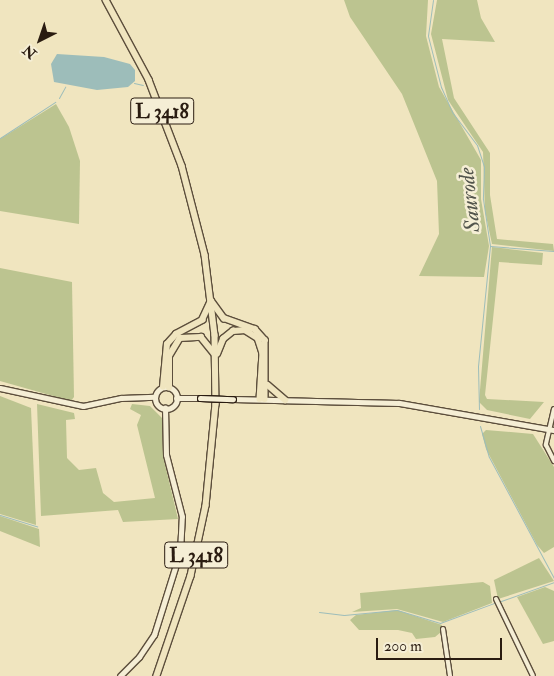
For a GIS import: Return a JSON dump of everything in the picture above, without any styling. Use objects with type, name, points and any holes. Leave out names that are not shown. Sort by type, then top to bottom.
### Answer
[{"type":"main road","name":"L 3418","points":[[106,0],[149,80],[174,142],[200,229],[211,299],[216,356],[216,404],[206,506],[191,576],[157,676]]},
{"type":"main road","name":"L 3418","points":[[211,299],[224,318],[250,326],[262,336],[267,348],[268,385],[262,399]]},
{"type":"main road","points":[[176,398],[166,387],[167,344],[176,334],[202,320],[211,299]]},
{"type":"main road","name":"L 3418","points":[[216,356],[229,333],[245,330],[254,334],[262,348],[262,399]]},
{"type":"main road","points":[[0,388],[83,406],[121,398],[155,397],[166,387],[169,356],[180,338],[201,337],[216,356]]},
{"type":"main road","points":[[268,385],[284,400]]},
{"type":"main road","points":[[155,397],[159,406],[166,408],[176,398],[399,403],[551,429]]},
{"type":"street","points":[[120,676],[139,657],[154,635],[180,552],[182,517],[166,456],[166,408]]},
{"type":"street","points":[[554,409],[546,445],[554,461]]},
{"type":"street","points":[[496,599],[533,676]]},
{"type":"street","points":[[443,629],[450,676]]},
{"type":"green space","points":[[344,0],[428,0],[426,36],[439,87],[481,160],[481,199],[489,246],[484,277],[419,276],[439,234],[437,181],[402,94],[350,17]]},
{"type":"green space","points":[[437,0],[477,0],[481,18],[495,42],[442,39],[454,98],[490,153],[490,195],[497,239],[553,244],[554,251],[492,244],[485,211],[483,152],[448,100],[431,34]]},
{"type":"green space","points":[[56,104],[69,127],[80,161],[79,224],[0,211],[0,139]]},
{"type":"green space","points":[[492,247],[543,253],[542,265],[499,262],[485,395],[487,399],[544,402],[530,419],[487,410],[479,402]]},
{"type":"green space","points":[[0,268],[72,282],[74,397],[71,401],[0,381]]},
{"type":"green space","points":[[0,396],[31,408],[36,525],[0,514]]},
{"type":"green space","points":[[37,404],[74,413],[75,419],[66,420],[67,458],[79,470],[96,468],[103,493],[114,502],[155,498],[137,425],[141,415],[130,409],[132,404],[150,406],[162,418],[163,456],[178,519],[123,522],[118,510],[41,516]]},
{"type":"green space","points":[[486,430],[533,434],[554,467],[554,547],[544,553],[537,545],[486,449],[482,434]]},
{"type":"green space","points":[[0,516],[39,529],[40,547],[0,531]]},
{"type":"green space","points":[[539,558],[554,581],[498,599],[494,580]]},
{"type":"green space","points":[[483,582],[490,586],[492,603],[443,622],[397,609],[352,612],[361,608],[360,593]]},
{"type":"green space","points":[[545,587],[554,591],[554,641],[543,644],[517,597]]},
{"type":"green space","points":[[397,610],[442,625],[441,632],[435,637],[416,639],[412,633],[398,630],[359,630],[350,620],[356,615]]},
{"type":"water","points":[[57,54],[104,57],[130,64],[135,70],[135,81],[128,87],[97,90],[54,82],[51,64]]},
{"type":"waterway","name":"Saurode","points":[[433,0],[428,36],[441,87],[452,112],[477,145],[484,167],[483,199],[490,246],[478,366],[479,409]]},
{"type":"waterway","points":[[134,83],[143,85]]},
{"type":"waterway","points":[[59,98],[65,87]]},
{"type":"waterway","points":[[0,138],[55,102]]},
{"type":"waterway","points":[[490,246],[554,251]]},
{"type":"waterway","name":"Saurode","points":[[480,426],[489,457],[554,578]]},
{"type":"waterway","points":[[0,515],[37,526]]},
{"type":"waterway","points":[[501,601],[554,582]]},
{"type":"waterway","points":[[319,612],[344,615],[397,610],[440,623],[494,603]]}]
